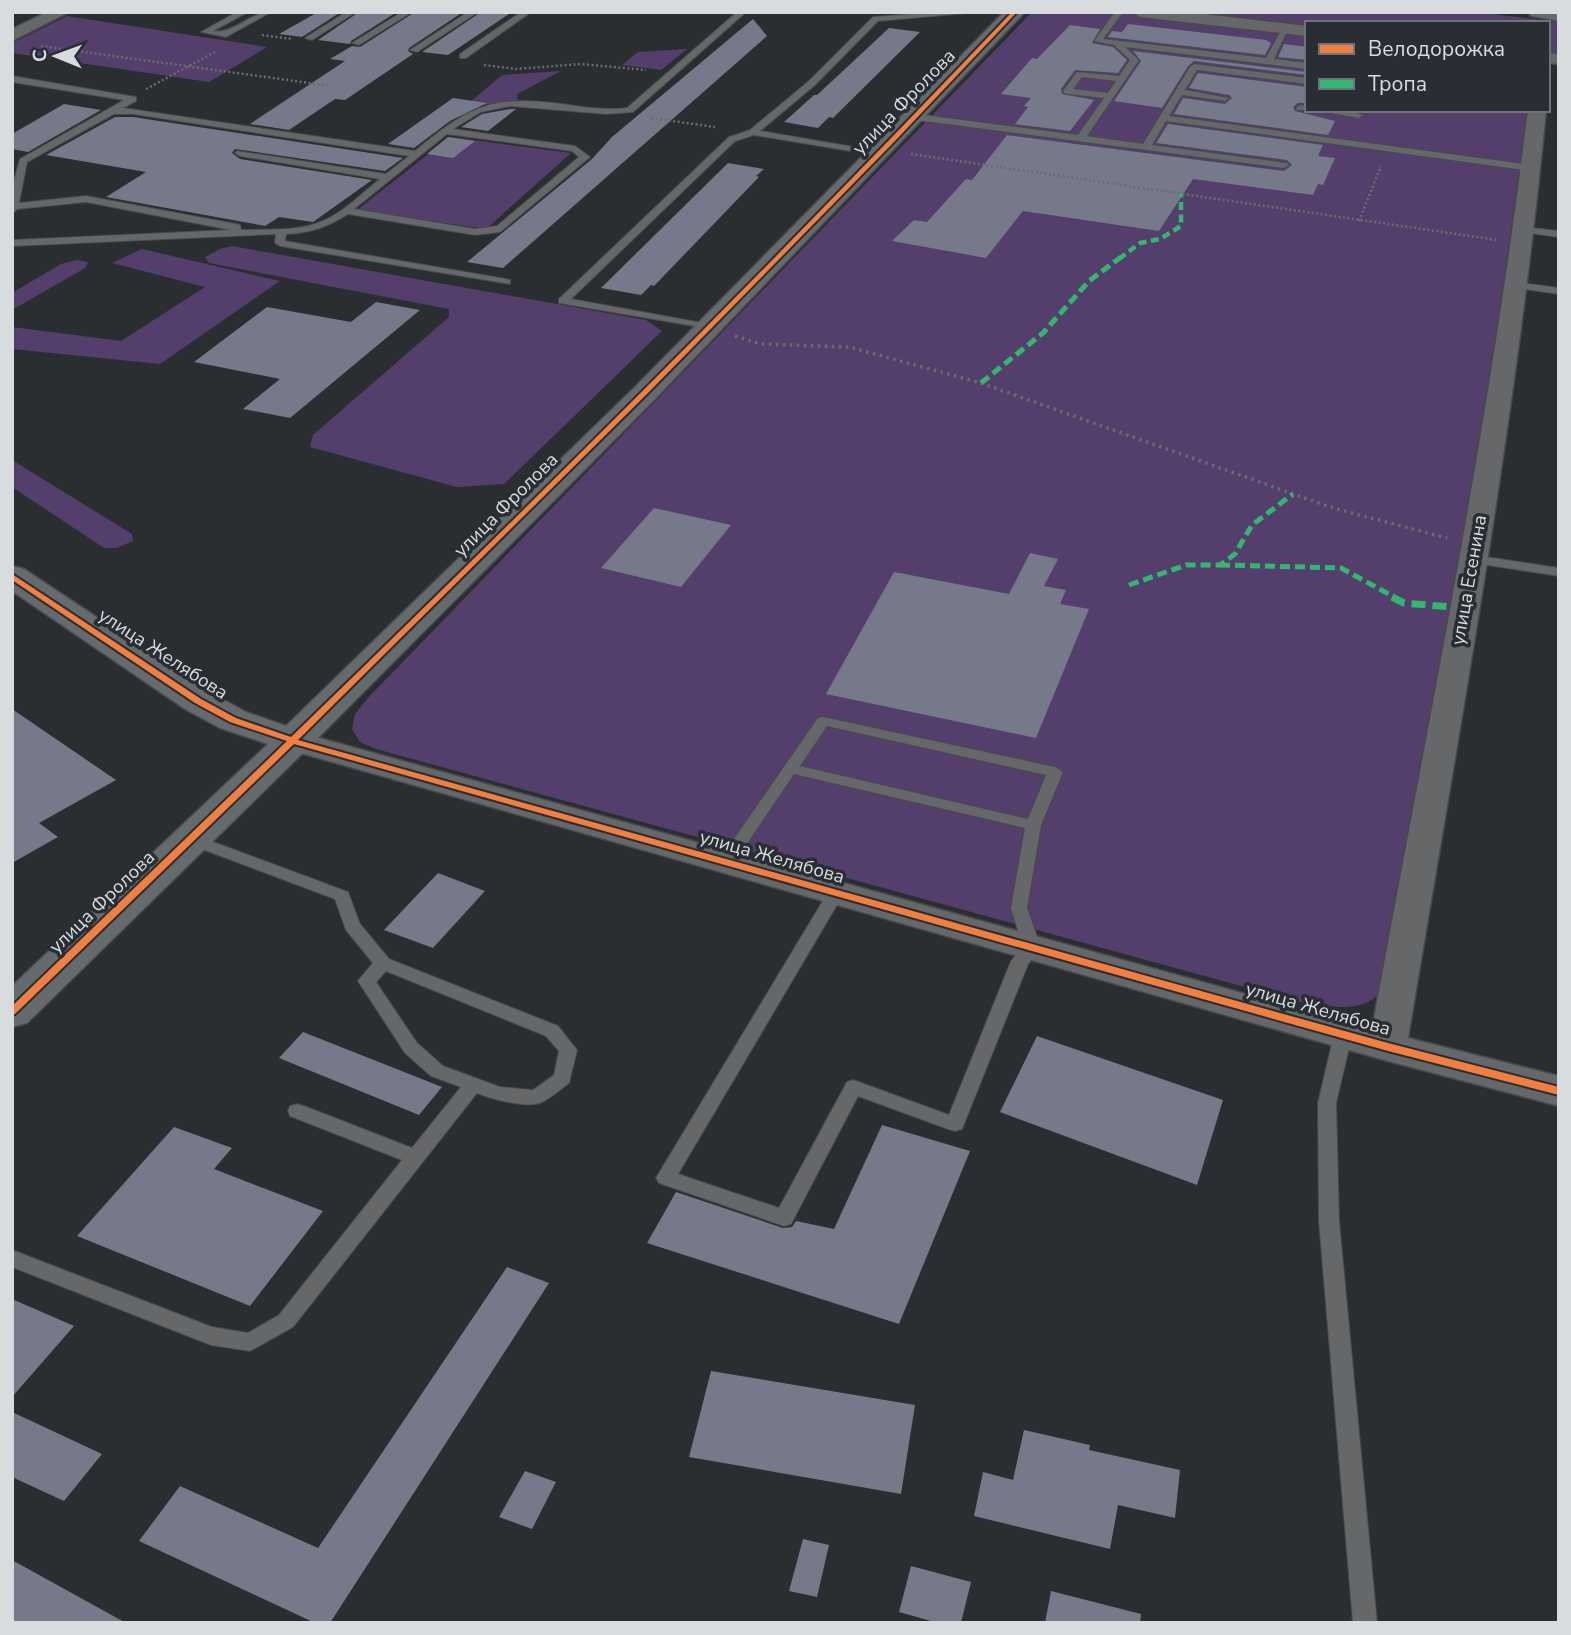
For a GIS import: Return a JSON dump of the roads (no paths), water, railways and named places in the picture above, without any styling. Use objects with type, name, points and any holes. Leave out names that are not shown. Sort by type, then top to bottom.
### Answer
[{"type":"street","points":[[12,36],[61,12]]},
{"type":"street","name":"улица Фролова","points":[[12,1012],[294,741],[916,117],[1015,12]]},
{"type":"street","points":[[1140,12],[1305,31]]},
{"type":"street","points":[[1538,12],[1559,15]]},
{"type":"street","name":"улица Есенина","points":[[1388,1047],[1499,406],[1523,237],[1537,112]]},
{"type":"street","name":"улица Желябова","points":[[12,576],[198,701],[233,720],[294,741],[1343,1035],[1559,1091]]},
{"type":"lane","points":[[244,12],[205,32],[223,35],[267,12]]},
{"type":"lane","points":[[309,38],[352,12]]},
{"type":"lane","points":[[356,43],[408,12]]},
{"type":"lane","points":[[414,50],[474,12]]},
{"type":"lane","points":[[463,56],[527,12]]},
{"type":"lane","points":[[12,243],[305,230],[327,223],[346,211],[463,116],[478,108],[499,104],[540,104],[616,113],[630,110],[741,12]]},
{"type":"lane","points":[[708,327],[563,301],[732,139],[753,132],[812,83],[876,19],[974,12]]},
{"type":"lane","points":[[1000,12],[1015,12]]},
{"type":"lane","points":[[1119,12],[1098,41],[1305,66]]},
{"type":"lane","points":[[1269,61],[1286,29]]},
{"type":"lane","points":[[1081,138],[1135,60],[1116,43]]},
{"type":"lane","points":[[1146,147],[1194,67],[1305,81]]},
{"type":"lane","points":[[1110,96],[1067,91],[1080,74],[1121,79]]},
{"type":"lane","points":[[12,79],[133,99],[23,161],[13,208],[86,199],[236,226],[235,234]]},
{"type":"lane","points":[[1179,92],[1225,98]]},
{"type":"lane","points":[[114,111],[133,111],[417,154]]},
{"type":"lane","points":[[1323,112],[1354,126],[1387,149],[1531,168]]},
{"type":"lane","points":[[916,117],[1284,165]]},
{"type":"lane","points":[[1162,118],[1354,126]]},
{"type":"lane","points":[[346,211],[475,232],[500,229],[585,157],[575,149],[445,131]]},
{"type":"lane","points":[[753,132],[880,152]]},
{"type":"lane","points":[[240,153],[388,177]]},
{"type":"lane","points":[[281,232],[280,243],[506,282]]},
{"type":"lane","points":[[1523,237],[1559,234]]},
{"type":"lane","points":[[1515,285],[1559,291]]},
{"type":"lane","points":[[1474,553],[1559,572]]},
{"type":"lane","points":[[726,862],[823,721],[1055,772],[1033,825],[1019,908],[1032,948],[1020,961],[955,1124],[853,1087],[784,1218],[666,1178],[836,893]]},
{"type":"lane","points":[[789,768],[1033,825]]},
{"type":"lane","points":[[192,839],[342,896],[352,926],[383,963],[552,1031],[568,1050],[563,1078],[536,1097],[499,1094],[438,1071],[411,1048],[367,981],[383,963]]},
{"type":"lane","points":[[1343,1035],[1327,1103],[1329,1221],[1365,1623]]},
{"type":"lane","points":[[12,1258],[211,1336],[250,1342],[286,1321],[473,1085]]},
{"type":"lane","points":[[297,1111],[416,1157]]}]
